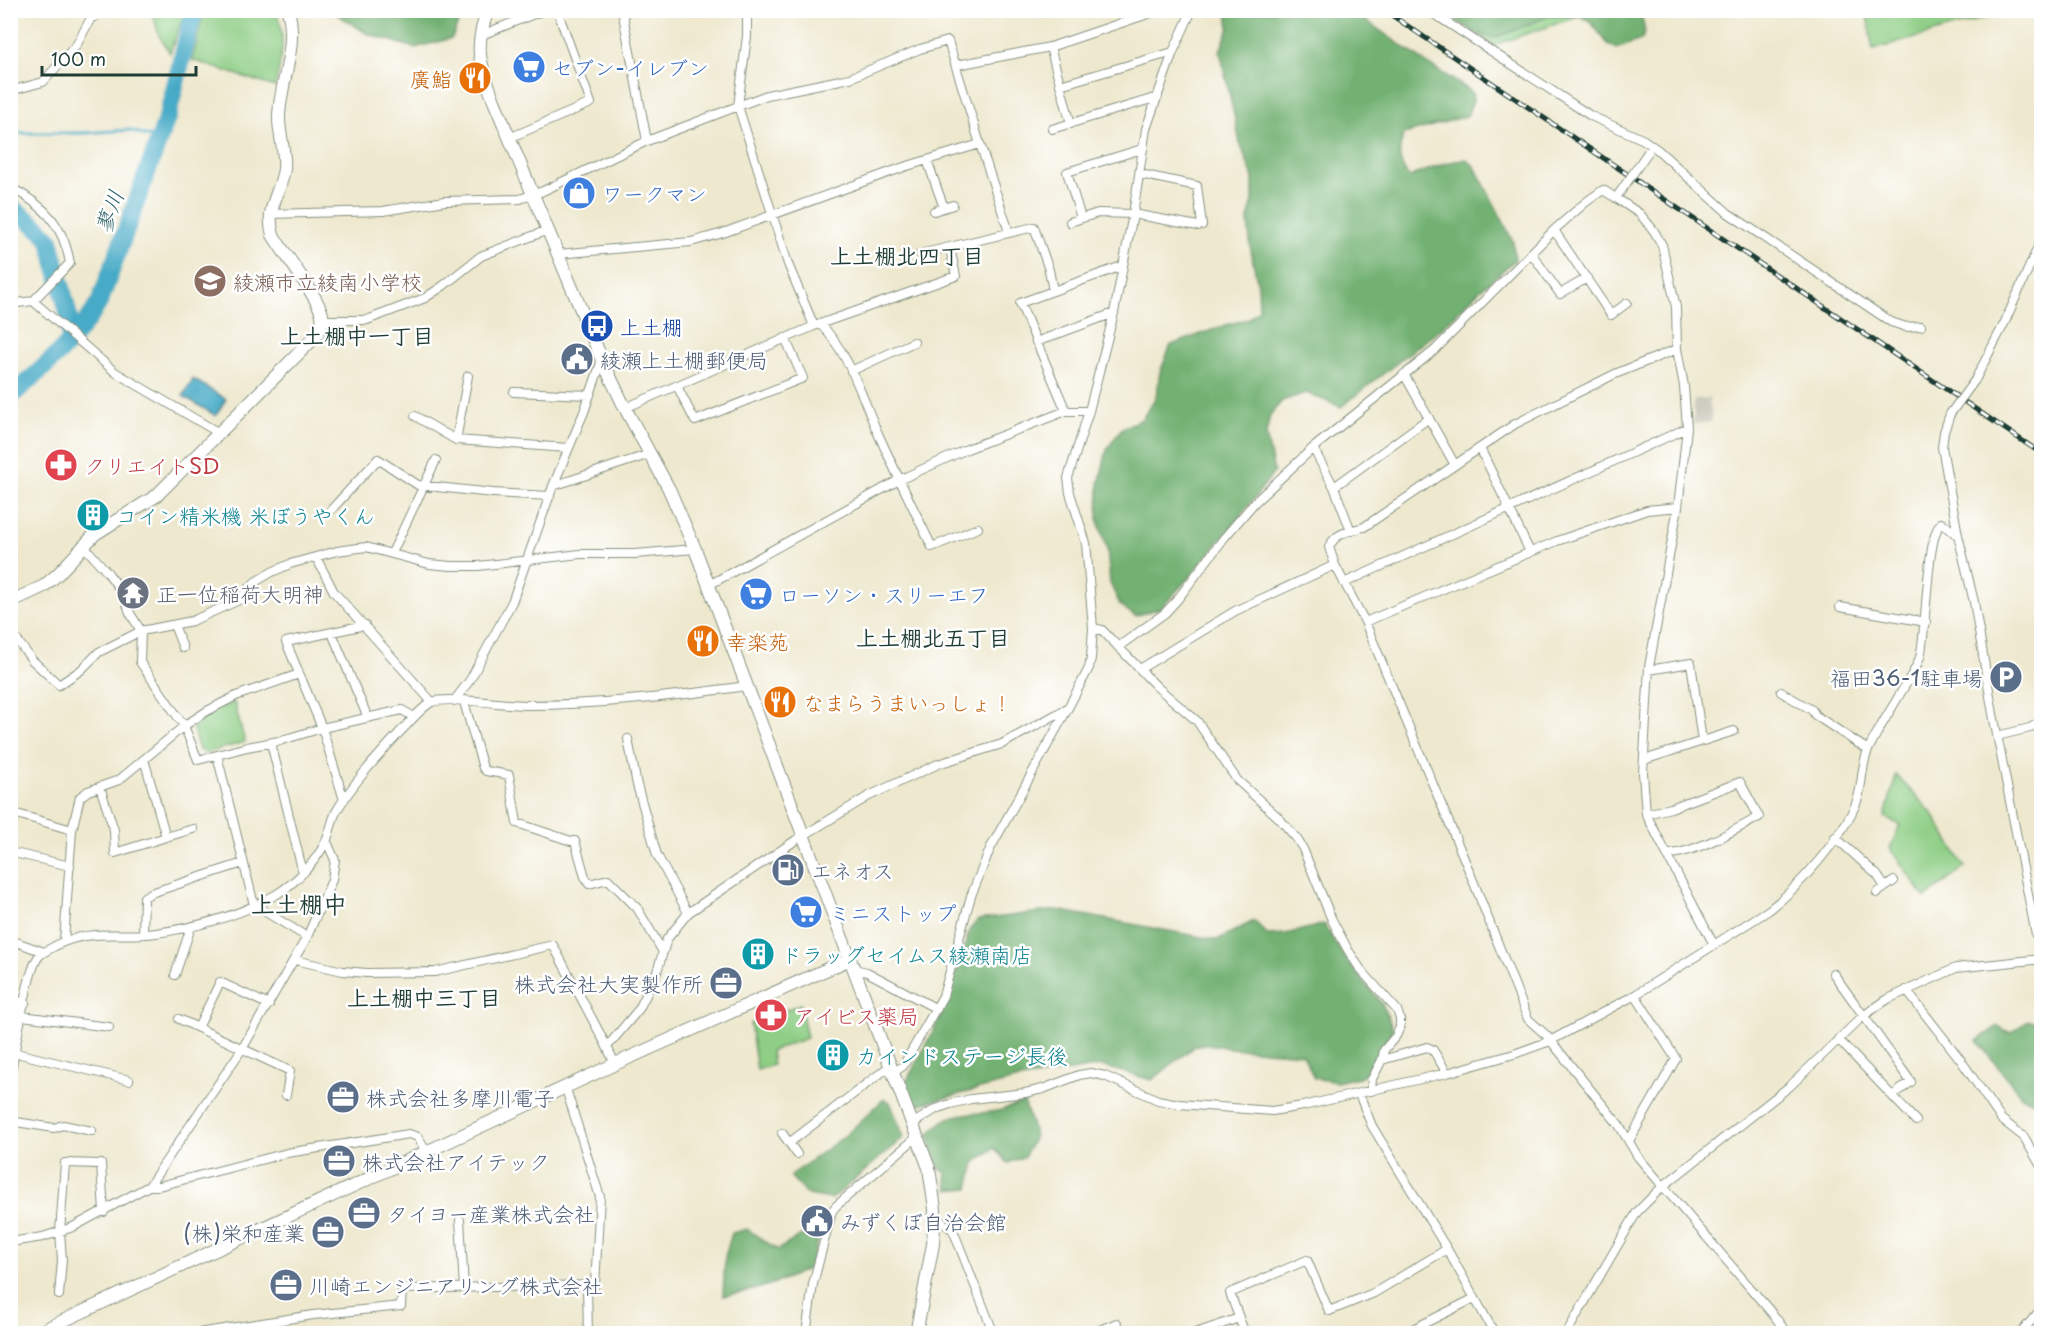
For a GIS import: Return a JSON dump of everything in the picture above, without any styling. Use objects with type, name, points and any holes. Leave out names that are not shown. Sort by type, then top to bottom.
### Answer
[{"type":"street","points":[[10,602],[36,591],[51,581],[83,545],[100,530],[156,496],[316,336],[323,320],[319,306],[273,236],[269,214],[284,167],[279,112],[292,39],[288,10]]},
{"type":"street","points":[[488,10],[479,36],[481,60],[509,138],[602,360],[676,504],[695,549],[929,1168],[935,1216],[933,1244],[916,1334]]},
{"type":"street","points":[[479,36],[544,10]]},
{"type":"street","points":[[509,138],[591,103],[557,10]]},
{"type":"street","points":[[622,10],[647,141]]},
{"type":"street","points":[[747,10],[747,36],[738,106],[794,280],[817,325],[831,335],[851,371],[899,480],[932,547],[978,528]]},
{"type":"street","points":[[957,65],[1050,47],[1137,14],[1160,10]]},
{"type":"street","points":[[789,1143],[891,1069],[903,1066],[943,996],[977,879],[990,849],[1089,668],[1093,628],[1086,543],[1070,493],[1068,478],[1089,411],[1114,313],[1146,129],[1173,52],[1192,10]]},
{"type":"street","points":[[1428,10],[1591,116],[1650,149],[1728,213],[1890,322],[1906,327],[1922,326]]},
{"type":"street","points":[[10,91],[43,82],[77,44],[92,16],[95,17]]},
{"type":"street","points":[[269,214],[383,211],[445,201],[520,199],[534,195],[647,141],[767,95],[850,78],[920,49],[948,41],[1009,232]]},
{"type":"street","points":[[1050,47],[1071,124]]},
{"type":"street","points":[[1060,85],[1173,52]]},
{"type":"street","points":[[1052,129],[1158,97]]},
{"type":"street","points":[[558,254],[691,242],[772,216],[927,160],[980,144]]},
{"type":"street","points":[[1080,218],[1067,172],[1142,149]]},
{"type":"street","points":[[1617,196],[1650,149]]},
{"type":"street","points":[[927,160],[944,208]]},
{"type":"street","points":[[1070,222],[1098,213],[1133,214],[1202,225],[1197,186],[1140,174]]},
{"type":"street","points":[[10,187],[42,208],[54,220],[66,242],[70,263],[33,301],[10,304]]},
{"type":"street","points":[[1118,647],[1165,613],[1255,502],[1313,448],[1448,339],[1554,230],[1586,202],[1604,190],[1617,196],[1640,214],[1662,245],[1676,307],[1677,349],[1684,386],[1687,428],[1678,507],[1649,670],[1644,760],[1647,814],[1714,945]]},
{"type":"street","points":[[934,211],[953,205]]},
{"type":"street","points":[[920,255],[1034,227],[1053,291]]},
{"type":"street","points":[[323,320],[367,320],[425,298],[482,256],[548,230]]},
{"type":"street","points":[[1554,230],[1611,315],[1628,303]]},
{"type":"street","points":[[2042,238],[2004,324],[1975,380],[1950,414],[1942,447],[1958,535],[1974,602],[1997,736],[2036,935],[2042,943]]},
{"type":"street","points":[[625,408],[817,325],[956,276],[950,248]]},
{"type":"street","points":[[1532,254],[1560,294],[1587,278]]},
{"type":"street","points":[[1066,411],[1020,303],[1122,266]]},
{"type":"street","points":[[33,301],[115,372],[219,433]]},
{"type":"street","points":[[1036,342],[1114,313]]},
{"type":"street","points":[[677,386],[695,421],[803,378],[785,338]]},
{"type":"street","points":[[851,371],[914,342]]},
{"type":"street","points":[[1677,349],[1615,374],[1515,424],[1364,527],[1339,534],[1332,540],[1329,547],[1344,584],[1365,622],[1470,873],[1527,1019],[1550,1041],[1619,1125],[1638,1157],[1776,1318],[1787,1334]]},
{"type":"street","points":[[454,701],[470,680],[512,602],[553,486],[602,360]]},
{"type":"street","points":[[1404,374],[1455,465]]},
{"type":"street","points":[[456,440],[468,376]]},
{"type":"street","points":[[514,392],[590,395]]},
{"type":"street","points":[[709,585],[899,480],[967,448],[1066,411],[1089,411]]},
{"type":"street","points":[[415,416],[456,440],[568,448]]},
{"type":"street","points":[[1334,487],[1429,418]]},
{"type":"street","points":[[1344,584],[1687,428]]},
{"type":"street","points":[[1480,447],[1530,552]]},
{"type":"street","points":[[1313,448],[1334,487],[1351,531]]},
{"type":"street","points":[[553,486],[650,454]]},
{"type":"street","points":[[331,510],[378,459],[418,485],[550,496]]},
{"type":"street","points":[[392,553],[436,460]]},
{"type":"street","points":[[1365,622],[1530,552],[1647,510],[1678,507]]},
{"type":"street","points":[[912,1124],[936,1109],[950,1104],[971,1099],[1025,1093],[1091,1073],[1105,1076],[1158,1100],[1253,1111],[1272,1111],[1304,1106],[1447,1073],[1514,1054],[1550,1041],[1635,995],[1786,898],[1835,837],[1857,801],[1868,750],[1919,659],[1926,622],[1928,578],[1934,535],[1941,523],[1958,535]]},
{"type":"street","points":[[83,545],[124,595],[130,613],[141,631],[140,662],[184,726],[198,760],[402,710],[414,717]]},
{"type":"street","points":[[10,631],[32,660],[59,685],[81,670],[99,652],[141,631],[192,621],[230,605],[255,582],[272,572],[290,564],[338,551],[366,547],[429,564],[478,566],[579,554],[636,554],[695,549]]},
{"type":"street","points":[[316,557],[334,592],[432,702]]},
{"type":"street","points":[[1140,669],[1235,611],[1335,565]]},
{"type":"street","points":[[1840,607],[1926,622]]},
{"type":"street","points":[[174,625],[183,648]]},
{"type":"street","points":[[344,800],[322,728],[286,642],[365,625]]},
{"type":"street","points":[[1093,628],[1102,630],[1140,669],[1197,721],[1237,780],[1278,817],[1297,839],[1332,920],[1348,950],[1361,970],[1397,1010],[1400,1018],[1400,1027],[1396,1036],[1384,1050],[1382,1060],[1372,1079],[1371,1091]]},
{"type":"street","points":[[332,633],[368,718]]},
{"type":"street","points":[[1649,670],[1691,663],[1702,741]]},
{"type":"street","points":[[64,941],[72,830],[80,797],[88,791],[119,780],[184,726],[207,711],[236,696],[299,674]]},
{"type":"street","points":[[10,1242],[60,1232],[104,1212],[149,1186],[242,1049],[307,937],[332,880],[335,860],[327,842],[328,830],[344,800],[414,717],[432,702],[525,705],[635,701],[747,686]]},
{"type":"street","points":[[1781,692],[1812,710],[1815,715],[1868,750]]},
{"type":"street","points":[[465,702],[483,768],[486,771],[510,775],[517,823],[575,841],[589,884],[608,879],[637,909],[663,952]]},
{"type":"street","points":[[607,1047],[639,1009],[656,975],[667,939],[688,913],[803,835],[869,796],[938,764],[1002,744],[1068,708]]},
{"type":"street","points":[[1997,736],[2030,728],[2042,721]]},
{"type":"street","points":[[1644,760],[1734,731]]},
{"type":"street","points":[[628,739],[637,785],[657,855],[688,913]]},
{"type":"street","points":[[271,743],[303,873]]},
{"type":"street","points":[[217,755],[254,905],[307,937]]},
{"type":"street","points":[[144,759],[166,837]]},
{"type":"street","points":[[1647,814],[1671,808],[1740,782],[1759,817],[1706,844],[1674,855],[1667,854]]},
{"type":"street","points":[[100,787],[114,830],[115,853],[193,829]]},
{"type":"street","points":[[10,812],[72,830]]},
{"type":"street","points":[[1835,837],[1878,875],[1885,887]]},
{"type":"street","points":[[10,1075],[35,963],[44,952],[64,941],[95,933],[143,934],[191,927],[238,913],[277,894],[303,873],[327,842]]},
{"type":"street","points":[[10,852],[70,866]]},
{"type":"street","points":[[143,934],[144,897],[243,863]]},
{"type":"street","points":[[1877,893],[1894,881]]},
{"type":"street","points":[[175,975],[191,927]]},
{"type":"street","points":[[10,937],[13,941],[44,952]]},
{"type":"street","points":[[295,960],[343,971],[435,972],[553,945],[615,1064]]},
{"type":"street","points":[[1566,1334],[1637,1212],[1662,1186],[1790,1086],[1876,1005],[1956,968],[2042,959]]},
{"type":"street","points":[[852,964],[937,1009]]},
{"type":"street","points":[[35,1334],[566,1089],[615,1064],[852,964]]},
{"type":"street","points":[[1833,973],[1911,1082],[1892,1096]]},
{"type":"street","points":[[198,1028],[220,982],[269,1005]]},
{"type":"street","points":[[1906,990],[1960,1059],[2001,1119],[2024,1137],[2042,1168]]},
{"type":"street","points":[[1629,1141],[1676,1059],[1635,995]]},
{"type":"street","points":[[10,1000],[25,1003]]},
{"type":"street","points":[[22,1016],[110,1027]]},
{"type":"street","points":[[179,1019],[290,1071],[286,1095]]},
{"type":"street","points":[[1838,1039],[1916,1121]]},
{"type":"street","points":[[1382,1060],[1427,1047],[1433,1050],[1447,1073]]},
{"type":"street","points":[[16,1053],[129,1080]]},
{"type":"street","points":[[192,1334],[313,1315],[400,1306],[402,1289],[595,1285],[600,1197],[566,1089]]},
{"type":"street","points":[[1359,1094],[1372,1126],[1448,1249],[1495,1334]]},
{"type":"street","points":[[10,1121],[54,1128],[63,1125],[92,1131]]},
{"type":"street","points":[[782,1133],[797,1154]]},
{"type":"street","points":[[149,1186],[159,1186],[287,1153],[410,1134],[418,1137],[426,1152]]},
{"type":"street","points":[[806,1334],[813,1284],[832,1211],[918,1136]]},
{"type":"street","points":[[59,1295],[62,1260],[60,1232],[65,1163],[101,1164],[104,1212]]},
{"type":"street","points":[[935,1216],[953,1230],[994,1334]]},
{"type":"street","points":[[460,1220],[464,1288]]},
{"type":"street","points":[[1245,1334],[1230,1293],[1307,1260],[1329,1311],[1374,1293],[1448,1249]]},
{"type":"street","points":[[587,1286],[588,1334]]},
{"type":"street","points":[[1403,1334],[1475,1298]]},
{"type":"street","points":[[2020,1334],[2042,1308]]},
{"type":"street","points":[[1194,1334],[1239,1318]]},
{"type":"street","points":[[1090,1334],[1117,1323],[1121,1334]]},
{"type":"shaded area","points":[[1710,398],[1708,405],[1711,409],[1712,422],[1693,424],[1694,399]]},
{"type":"green space","points":[[185,10],[170,53],[159,36],[153,14],[98,11]]},
{"type":"green space","points":[[1866,10],[2010,10],[2010,11],[1873,50]]},
{"type":"green space","points":[[204,11],[276,11],[282,39],[275,87],[192,60]]},
{"type":"green space","points":[[332,11],[454,11],[462,13],[452,38],[415,48],[368,34]]},
{"type":"green space","points":[[1227,11],[1352,11],[1472,92],[1473,100],[1467,116],[1404,134],[1400,146],[1401,161],[1409,177],[1446,163],[1466,159],[1475,167],[1502,219],[1513,242],[1515,260],[1480,290],[1444,326],[1341,407],[1306,393],[1282,401],[1270,415],[1266,434],[1274,472],[1194,572],[1161,608],[1135,616],[1120,605],[1110,583],[1107,548],[1098,521],[1099,484],[1107,449],[1122,428],[1142,419],[1156,397],[1160,372],[1171,345],[1248,319],[1259,309],[1258,285],[1251,252],[1248,219],[1253,201],[1253,178],[1240,143],[1220,51],[1229,28]]},
{"type":"green space","points":[[1442,11],[1594,11],[1494,45]]},
{"type":"green space","points":[[1442,11],[1641,11],[1645,33],[1641,40],[1616,49],[1608,44],[1589,20],[1579,16],[1549,16],[1495,38],[1477,34]]},
{"type":"green space","points":[[234,702],[245,742],[207,753],[199,750],[193,725],[208,714]]},
{"type":"green space","points":[[1896,775],[1932,813],[1965,867],[1925,898],[1890,848],[1900,825],[1885,817]]},
{"type":"green space","points":[[1057,910],[1217,940],[1254,921],[1268,935],[1286,934],[1324,924],[1345,959],[1382,1004],[1393,1029],[1363,1076],[1337,1082],[1314,1078],[1303,1054],[1208,1044],[1196,1045],[1152,1080],[1101,1066],[1015,1080],[913,1106],[904,1086],[944,1010],[970,929],[978,920]]},
{"type":"green space","points":[[800,1004],[807,1038],[771,1051],[773,1065],[757,1070],[750,1024]]},
{"type":"green space","points":[[2028,1021],[2041,1022],[2042,1101],[2039,1104],[2022,1097],[1977,1041],[1998,1026],[2010,1033]]},
{"type":"green space","points":[[884,1099],[890,1102],[904,1137],[832,1199],[808,1195],[790,1176],[847,1134]]},
{"type":"green space","points":[[1024,1102],[1035,1135],[1025,1156],[1008,1163],[994,1148],[975,1163],[969,1188],[948,1190],[946,1173],[939,1168],[928,1135],[944,1120],[952,1117],[997,1111]]},
{"type":"green space","points":[[747,1229],[778,1250],[801,1235],[818,1239],[811,1267],[768,1285],[723,1296],[725,1257],[732,1233]]},
{"type":"water","points":[[193,379],[226,399],[216,416],[183,396]]},
{"type":"waterway","name":"蓼川","points":[[10,397],[71,341],[100,301],[167,118],[194,10]]},
{"type":"waterway","points":[[10,133],[84,133],[129,130],[160,140]]},
{"type":"waterway","points":[[10,206],[40,229],[50,240],[69,317],[70,341]]},
{"type":"railway","points":[[1384,10],[2042,454]]},
{"type":"place","name":"セブン-イレブン","points":[[529,67]]},
{"type":"place","name":"廣鮨","points":[[475,78]]},
{"type":"place","name":"ワークマン","points":[[579,193]]},
{"type":"place","name":"綾瀬市立綾南小学校","points":[[210,281]]},
{"type":"place","name":"上土棚","points":[[597,326]]},
{"type":"place","name":"綾瀬上土棚郵便局","points":[[577,359]]},
{"type":"place","name":"クリエイトSD","points":[[61,465]]},
{"type":"place","name":"コイン精米機 米ぼうやくん","points":[[93,515]]},
{"type":"place","name":"正一位稲荷大明神","points":[[133,593]]},
{"type":"place","name":"ローソン・スリーエフ","points":[[756,594]]},
{"type":"place","name":"幸楽苑","points":[[703,641]]},
{"type":"place","name":"福田36-1駐車場","points":[[2006,677]]},
{"type":"place","name":"なまらうまいっしょ！","points":[[780,702]]},
{"type":"place","name":"エネオス","points":[[788,870]]},
{"type":"place","name":"ミニストップ","points":[[806,912]]},
{"type":"place","name":"ドラッグセイムス綾瀬南店","points":[[758,954]]},
{"type":"place","name":"株式会社大実製作所","points":[[726,983]]},
{"type":"place","name":"アイビス薬局","points":[[771,1015]]},
{"type":"place","name":"カインドステージ長後","points":[[833,1055]]},
{"type":"place","name":"株式会社多摩川電子","points":[[343,1097]]},
{"type":"place","name":"株式会社アイテック","points":[[339,1161]]},
{"type":"place","name":"タイヨー産業株式会社","points":[[364,1213]]},
{"type":"place","name":"みずくぼ自治会館","points":[[817,1221]]},
{"type":"place","name":"(株)栄和産業","points":[[328,1232]]},
{"type":"place","name":"川崎エンジニアリング株式会社","points":[[286,1285]]},
{"type":"district","name":"上土棚北四丁目","points":[[907,254]]},
{"type":"district","name":"上土棚中一丁目","points":[[357,334]]},
{"type":"district","name":"上土棚北五丁目","points":[[933,636]]},
{"type":"district","name":"上土棚中","points":[[299,903]]},
{"type":"district","name":"上土棚中三丁目","points":[[424,996]]}]
